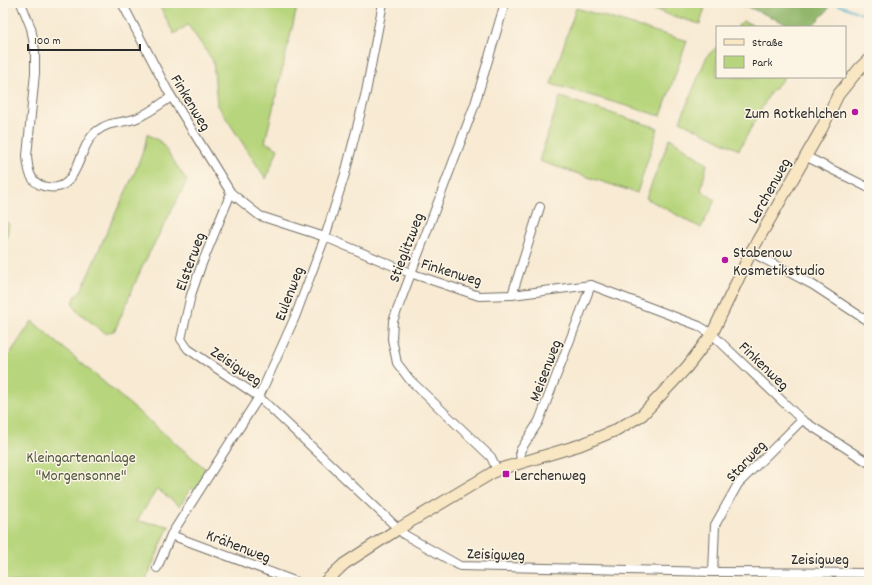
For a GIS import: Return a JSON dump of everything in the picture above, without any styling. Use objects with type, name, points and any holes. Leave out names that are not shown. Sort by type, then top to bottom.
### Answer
[{"type":"street","points":[[21,3],[31,28],[35,50],[35,73],[26,156],[32,179],[41,185],[51,188],[64,185],[72,178],[88,142],[96,132],[110,123],[125,122],[138,118],[171,97]]},
{"type":"street","name":"Finkenweg","points":[[122,3],[171,97],[231,193],[260,216],[325,237],[410,273],[479,296],[512,295],[591,285],[699,326],[712,334],[802,420],[869,463]]},
{"type":"street","name":"Eulenweg","points":[[157,568],[171,535],[259,397],[295,317],[325,237],[345,174],[366,92],[383,3]]},
{"type":"street","name":"Stieglitzweg","points":[[497,470],[491,457],[410,380],[397,362],[392,339],[392,321],[475,104],[505,3]]},
{"type":"street","name":"Lerchenweg","points":[[325,582],[344,564],[398,529],[497,470],[580,445],[614,431],[642,415],[687,367],[712,334],[751,252],[838,95],[869,59]]},
{"type":"street","points":[[805,156],[869,188]]},
{"type":"street","name":"Elsterweg","points":[[181,340],[191,295],[201,266],[231,193]]},
{"type":"street","points":[[512,295],[540,207]]},
{"type":"street","points":[[751,252],[813,285],[869,322]]},
{"type":"street","name":"Meisenweg","points":[[521,463],[520,451],[539,421],[591,285]]},
{"type":"street","name":"Zeisigweg","points":[[181,340],[188,349],[259,397],[405,535],[460,566],[713,572],[869,573]]},
{"type":"street","name":"Starweg","points":[[713,572],[715,525],[738,484],[802,420]]},
{"type":"street","name":"Krähenweg","points":[[171,535],[297,582]]},
{"type":"green space","points":[[158,3],[298,3],[265,142],[278,149],[266,179],[217,104],[213,61],[188,25],[174,34]]},
{"type":"green space","points":[[633,3],[664,3],[661,12]]},
{"type":"green space","points":[[666,3],[706,4],[700,24],[663,13]]},
{"type":"green space","points":[[727,3],[830,3],[827,11],[812,26],[792,26],[748,7]]},
{"type":"green space","points":[[576,8],[687,41],[661,116],[551,84]]},
{"type":"green space","points":[[743,21],[756,26],[738,26]]},
{"type":"green space","points":[[716,48],[716,78],[784,78],[770,93],[739,150],[680,121],[707,56]]},
{"type":"green space","points":[[560,97],[658,128],[637,193],[539,161]]},
{"type":"green space","points":[[147,134],[161,142],[187,181],[142,267],[115,330],[106,334],[77,311],[73,304],[75,297],[82,289],[135,172],[145,146]]},
{"type":"green space","points":[[670,138],[707,164],[701,190],[715,200],[701,228],[646,198]]},
{"type":"green space","points":[[3,219],[9,224],[7,235],[3,244]]},
{"type":"green space","name":"Kleingartenanlage \"Morgensonne\"","points":[[32,321],[208,471],[195,490],[191,488],[180,506],[157,489],[137,521],[169,526],[145,582],[3,582],[3,364]]},
{"type":"waterway","points":[[834,3],[868,16]]},
{"type":"place","name":"Zum Rotkehlchen","points":[[855,112]]},
{"type":"place","name":"Stabenow Kosmetikstudio","points":[[725,260]]},
{"type":"place","name":"Lerchenweg","points":[[506,474]]}]
